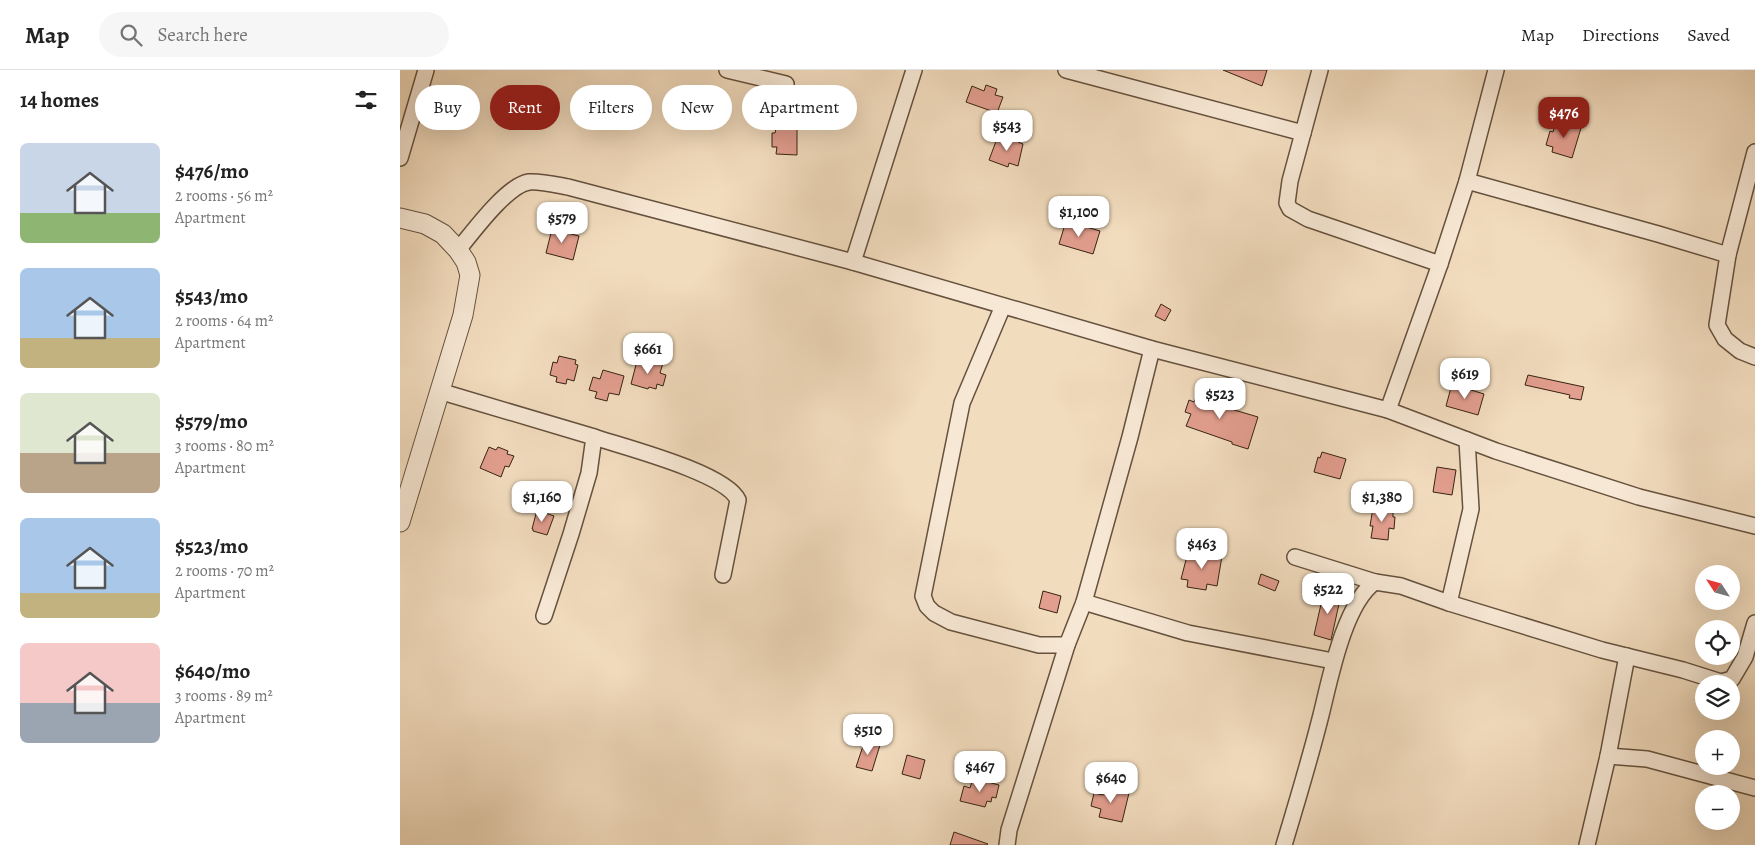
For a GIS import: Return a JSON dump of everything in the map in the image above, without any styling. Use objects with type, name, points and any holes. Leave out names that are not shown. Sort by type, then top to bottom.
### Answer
[{"type":"street","points":[[400,158],[426,70]]},
{"type":"street","points":[[727,70],[786,84]]},
{"type":"street","points":[[854,262],[914,70]]},
{"type":"street","points":[[1066,70],[1303,133]]},
{"type":"street","points":[[1320,70],[1290,181],[1287,203],[1290,209],[1308,219],[1440,264]]},
{"type":"street","points":[[1388,410],[1440,264],[1467,181],[1496,70]]},
{"type":"street","points":[[1755,152],[1728,255],[1717,325],[1725,339],[1740,351],[1755,357]]},
{"type":"street","points":[[1467,181],[1728,255]]},
{"type":"street","points":[[458,250],[496,205],[511,191],[528,182],[568,187],[854,262],[1152,349],[1388,410],[1467,440],[1639,497],[1755,526]]},
{"type":"street","points":[[400,218],[425,224],[443,234],[466,262],[470,276],[463,315],[403,502],[400,522]]},
{"type":"street","points":[[1003,306],[962,403],[922,596],[927,606],[934,613],[951,622],[1040,645],[1067,645]]},
{"type":"street","points":[[1007,845],[1009,830],[1067,645],[1084,602],[1130,437],[1152,349]]},
{"type":"street","points":[[439,390],[685,466],[708,477],[735,494],[738,500],[723,575]]},
{"type":"street","points":[[544,616],[589,473],[594,437]]},
{"type":"street","points":[[1449,603],[1471,509],[1467,440]]},
{"type":"street","points":[[1295,557],[1375,582],[1401,586],[1449,603],[1602,650],[1683,670],[1721,682],[1732,679],[1745,657],[1755,623]]},
{"type":"street","points":[[1284,845],[1321,715],[1333,661],[1356,605],[1367,588],[1375,582]]},
{"type":"street","points":[[1084,602],[1188,633],[1333,661]]},
{"type":"street","points":[[1587,845],[1608,756],[1627,656]]},
{"type":"street","points":[[1608,756],[1647,759],[1755,788]]},
{"type":"building","points":[[1223,70],[1267,70],[1262,86]]},
{"type":"building","points":[[986,85],[997,89],[995,95],[1003,97],[997,113],[966,102],[972,86],[984,91]]},
{"type":"building","points":[[1556,121],[1581,128],[1572,158],[1552,152],[1553,147],[1546,145],[1550,131],[1553,132]]},
{"type":"building","points":[[776,130],[797,130],[797,155],[776,154],[777,147],[772,147],[772,133],[775,133]]},
{"type":"building","points":[[998,136],[1007,139],[1008,136],[1019,140],[1018,142],[1023,144],[1018,166],[1009,163],[1008,167],[989,160]]},
{"type":"building","points":[[1066,221],[1100,231],[1093,254],[1059,244]]},
{"type":"building","points":[[552,229],[579,236],[573,260],[546,253]]},
{"type":"building","points":[[1161,304],[1171,310],[1165,321],[1155,316]]},
{"type":"building","points":[[559,356],[576,360],[575,364],[578,365],[574,381],[567,379],[566,384],[556,382],[557,377],[550,375],[553,362],[557,363]]},
{"type":"building","points":[[650,360],[663,363],[660,373],[666,375],[663,386],[657,384],[656,389],[649,387],[648,389],[631,384],[637,361],[649,364]]},
{"type":"building","points":[[603,370],[624,376],[619,395],[609,393],[607,401],[595,398],[597,392],[589,390],[593,377],[600,379]]},
{"type":"building","points":[[1528,375],[1584,387],[1581,400],[1569,398],[1570,395],[1525,385]]},
{"type":"building","points":[[1452,384],[1484,394],[1478,415],[1446,406]]},
{"type":"building","points":[[1199,389],[1216,395],[1214,401],[1222,404],[1221,406],[1258,417],[1248,449],[1186,426],[1191,414],[1185,412],[1189,400],[1194,402]]},
{"type":"building","points":[[489,447],[496,450],[498,447],[508,451],[507,454],[514,456],[509,467],[505,466],[501,477],[480,468]]},
{"type":"building","points":[[1322,452],[1346,459],[1340,479],[1314,472],[1318,457],[1320,458]]},
{"type":"building","points":[[1437,467],[1456,470],[1452,495],[1433,492]]},
{"type":"building","points":[[1373,508],[1393,511],[1393,517],[1395,517],[1394,529],[1389,528],[1388,540],[1371,538],[1373,526],[1370,526]]},
{"type":"building","points":[[537,510],[554,516],[547,535],[532,529]]},
{"type":"building","points":[[1196,551],[1222,556],[1217,586],[1207,584],[1206,590],[1187,587],[1188,580],[1181,579],[1187,556],[1194,557]]},
{"type":"building","points":[[1261,574],[1279,581],[1275,591],[1258,584]]},
{"type":"building","points":[[1043,591],[1061,596],[1057,613],[1039,608]]},
{"type":"building","points":[[1324,591],[1341,595],[1331,640],[1314,635]]},
{"type":"building","points":[[865,740],[880,745],[872,771],[856,767]]},
{"type":"building","points":[[907,755],[925,760],[920,779],[902,774]]},
{"type":"building","points":[[973,778],[999,785],[996,798],[992,797],[991,802],[987,801],[985,807],[960,801],[964,786],[970,788]]},
{"type":"building","points":[[1104,787],[1129,793],[1122,822],[1099,817],[1101,809],[1091,806],[1094,793],[1103,795]]},
{"type":"building","points":[[954,832],[988,844],[950,845]]}]
